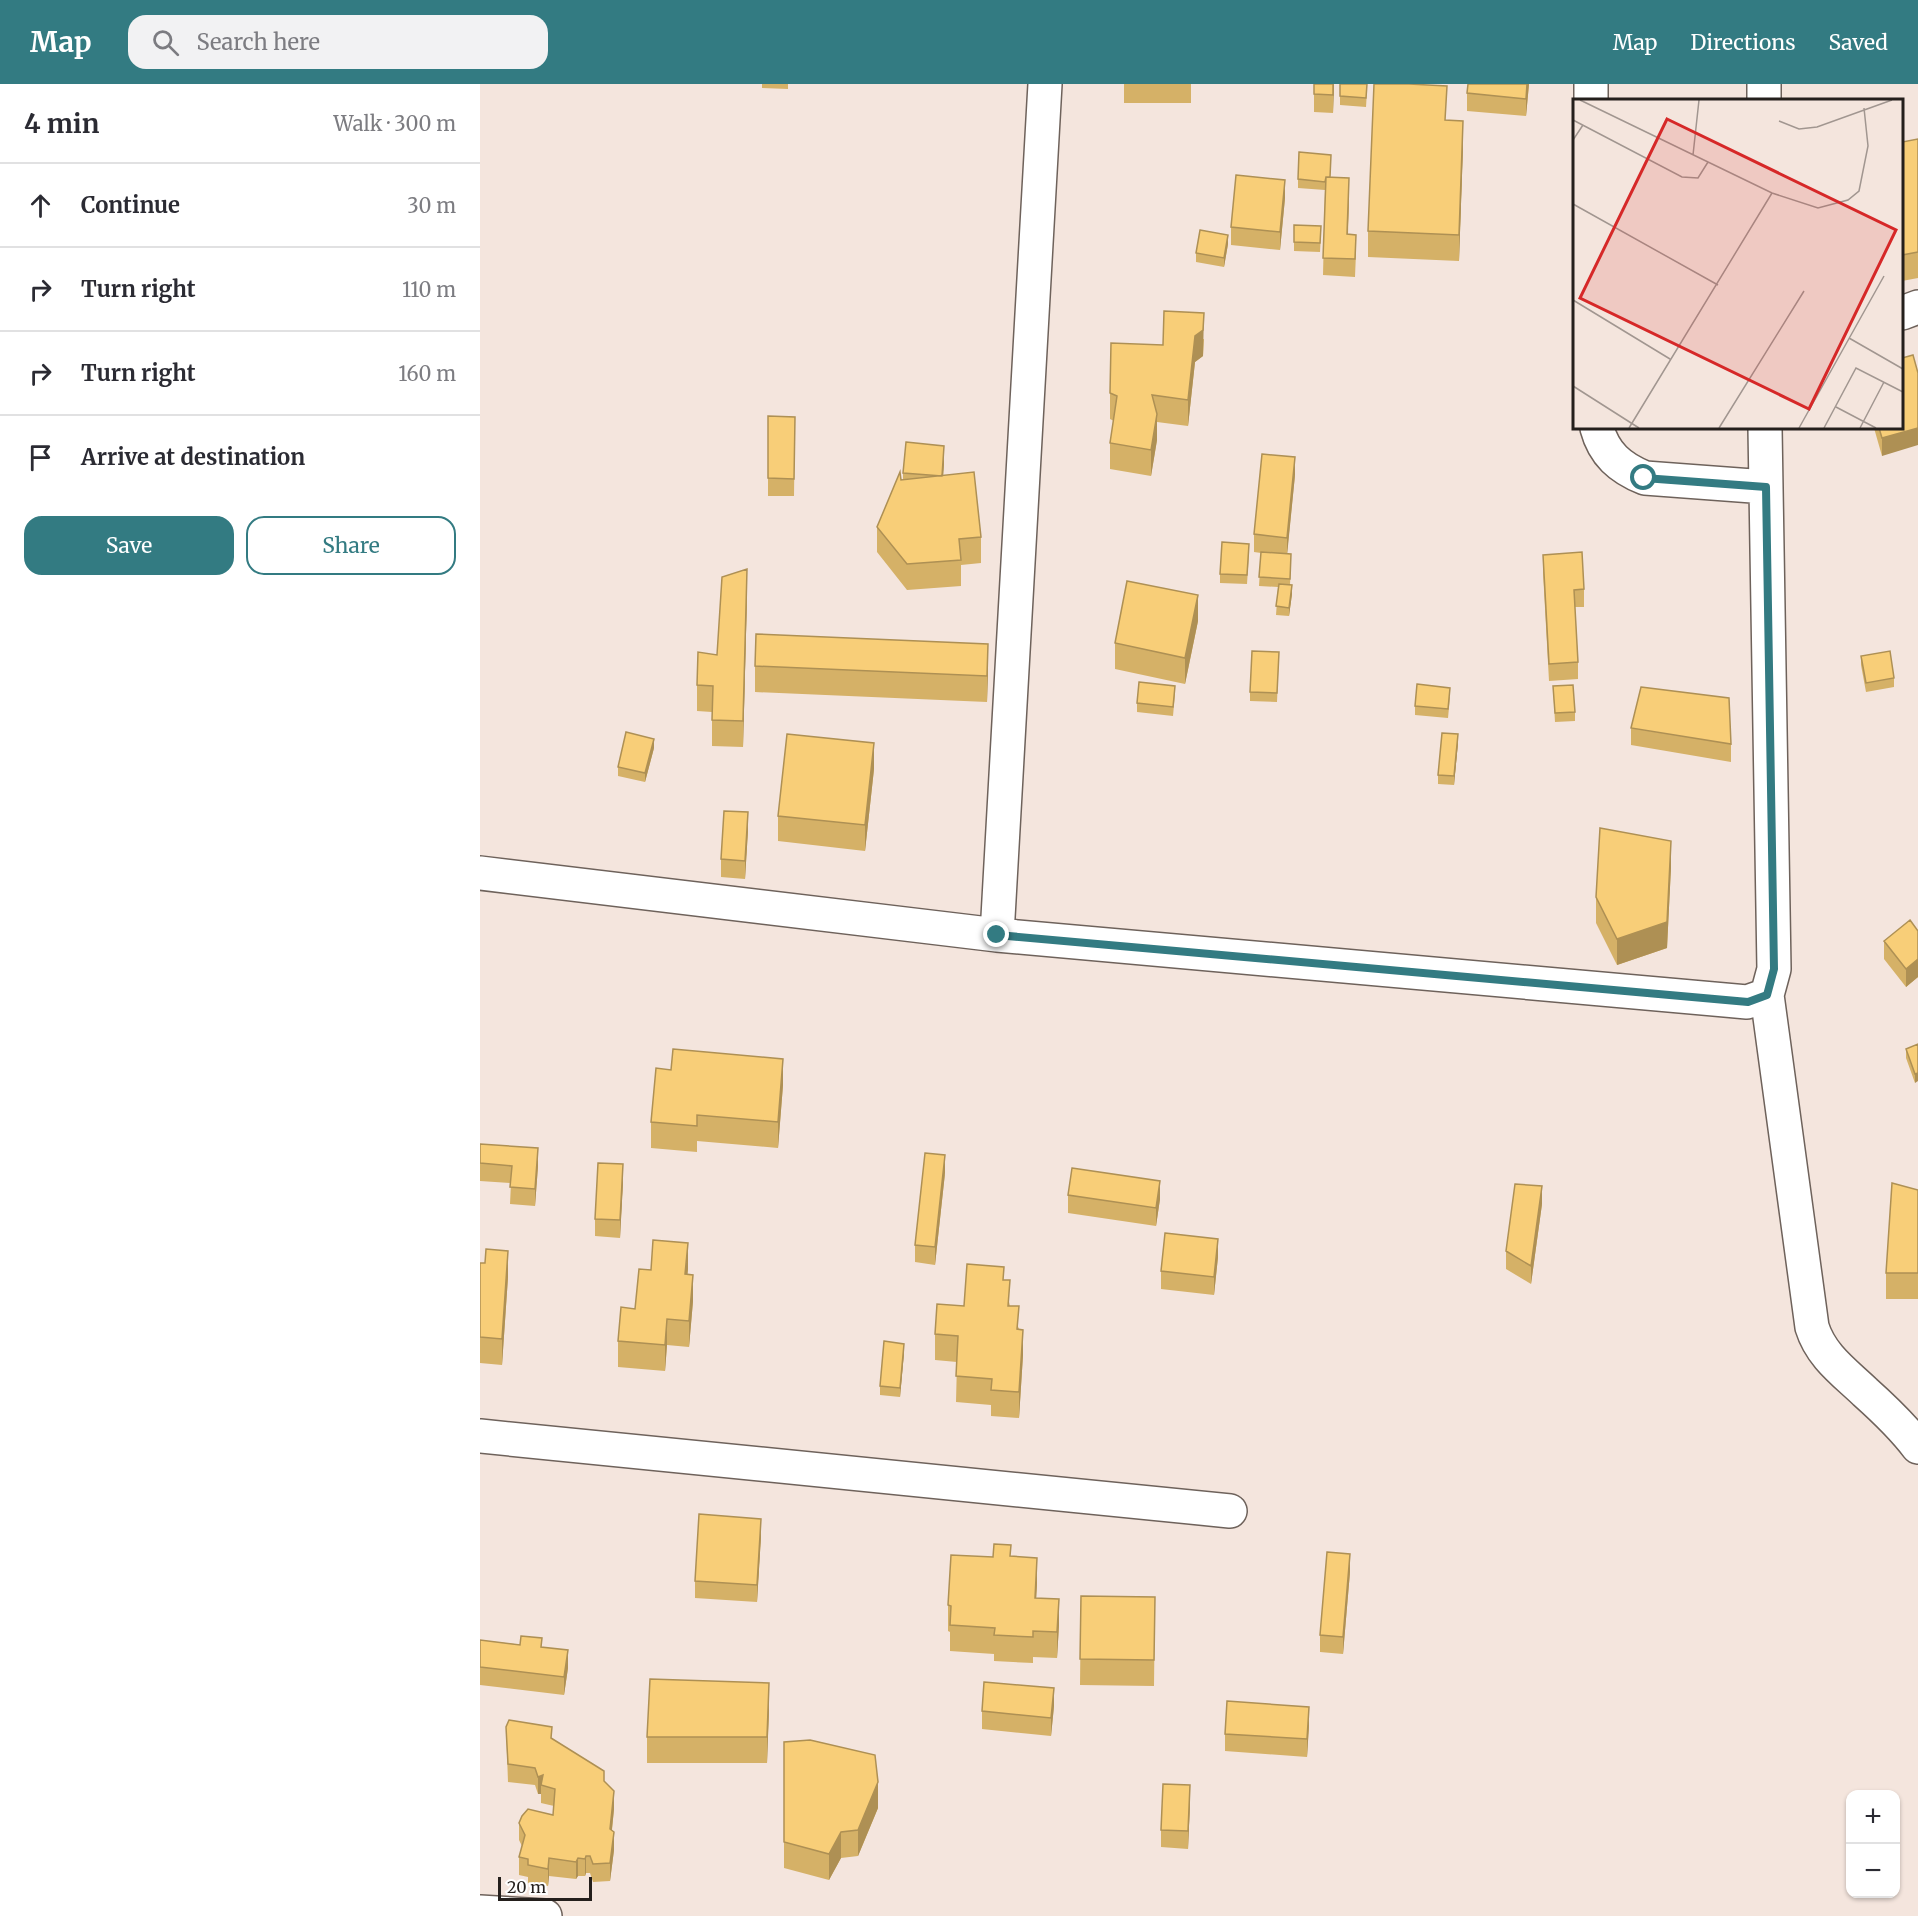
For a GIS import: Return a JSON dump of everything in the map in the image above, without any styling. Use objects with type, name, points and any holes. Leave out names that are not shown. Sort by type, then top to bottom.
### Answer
[{"type":"street","points":[[997,935],[1045,84]]},
{"type":"street","points":[[1903,313],[1918,307]]},
{"type":"street","points":[[1597,429],[1605,448],[1615,461],[1629,472],[1644,478],[1766,487]]},
{"type":"street","points":[[1765,429],[1774,969],[1767,995],[1812,1327],[1816,1340],[1826,1356],[1879,1404],[1918,1447]]},
{"type":"street","points":[[480,873],[997,935],[1748,1002],[1767,995]]},
{"type":"street","points":[[480,1436],[1230,1511]]},
{"type":"street","points":[[480,1912],[545,1916]]},
{"type":"building","points":[[1314,84],[1333,84],[1333,95],[1314,94]]},
{"type":"building","points":[[1340,84],[1367,84],[1366,98],[1340,96]]},
{"type":"building","points":[[1374,84],[1447,86],[1445,120],[1463,121],[1459,235],[1368,231]]},
{"type":"building","points":[[1468,84],[1527,84],[1526,99],[1467,93]]},
{"type":"building","points":[[1918,139],[1918,252],[1903,255],[1903,142]]},
{"type":"building","points":[[1299,152],[1331,155],[1330,177],[1326,177],[1325,182],[1298,179]]},
{"type":"building","points":[[1236,175],[1285,180],[1280,232],[1231,227]]},
{"type":"building","points":[[1326,177],[1349,178],[1347,234],[1356,235],[1355,259],[1323,258]]},
{"type":"building","points":[[1294,225],[1321,226],[1320,243],[1294,242]]},
{"type":"building","points":[[1200,230],[1228,235],[1224,258],[1196,253]]},
{"type":"building","points":[[1164,311],[1204,313],[1203,330],[1195,336],[1188,400],[1152,395],[1157,414],[1151,450],[1110,443],[1117,396],[1110,393],[1111,343],[1163,345]]},
{"type":"building","points":[[1913,355],[1918,373],[1918,428],[1882,438],[1879,429],[1903,429],[1903,358]]},
{"type":"building","points":[[768,416],[795,417],[794,479],[768,478]]},
{"type":"building","points":[[906,442],[944,446],[942,476],[903,473]]},
{"type":"building","points":[[1262,454],[1295,457],[1287,538],[1254,534]]},
{"type":"building","points":[[900,472],[901,480],[974,472],[981,537],[959,539],[961,560],[907,564],[877,527]]},
{"type":"building","points":[[1222,542],[1249,544],[1247,575],[1220,574]]},
{"type":"building","points":[[1261,552],[1291,554],[1290,579],[1259,577]]},
{"type":"building","points":[[1582,552],[1584,589],[1574,590],[1578,662],[1549,664],[1543,555]]},
{"type":"building","points":[[747,569],[743,721],[712,720],[713,686],[697,685],[698,652],[717,655],[722,577]]},
{"type":"building","points":[[1127,581],[1198,595],[1185,658],[1115,643]]},
{"type":"building","points":[[1279,584],[1292,585],[1289,608],[1276,606]]},
{"type":"building","points":[[756,634],[988,644],[987,676],[755,666]]},
{"type":"building","points":[[1252,651],[1279,652],[1277,693],[1250,692]]},
{"type":"building","points":[[1890,651],[1894,678],[1866,683],[1861,656]]},
{"type":"building","points":[[1139,682],[1175,686],[1173,707],[1137,703]]},
{"type":"building","points":[[1417,684],[1450,688],[1448,709],[1415,706]]},
{"type":"building","points":[[1573,685],[1575,712],[1555,713],[1553,686]]},
{"type":"building","points":[[1641,687],[1729,698],[1731,744],[1631,728]]},
{"type":"building","points":[[626,732],[654,739],[645,773],[618,767]]},
{"type":"building","points":[[1442,733],[1458,734],[1454,776],[1438,775]]},
{"type":"building","points":[[787,734],[874,743],[865,825],[778,816]]},
{"type":"building","points":[[724,811],[748,812],[745,861],[721,859]]},
{"type":"building","points":[[1600,828],[1671,841],[1667,922],[1617,939],[1596,897]]},
{"type":"building","points":[[1910,920],[1918,931],[1918,959],[1906,969],[1884,941]]},
{"type":"building","points":[[1918,1044],[1918,1073],[1915,1074],[1906,1049]]},
{"type":"building","points":[[673,1049],[783,1059],[778,1122],[697,1115],[697,1126],[651,1122],[656,1068],[671,1070]]},
{"type":"building","points":[[480,1144],[538,1148],[535,1189],[510,1187],[512,1166],[480,1163]]},
{"type":"building","points":[[925,1153],[945,1155],[935,1247],[915,1245]]},
{"type":"building","points":[[598,1163],[623,1164],[620,1220],[595,1219]]},
{"type":"building","points":[[1072,1168],[1160,1181],[1156,1208],[1068,1195]]},
{"type":"building","points":[[1892,1183],[1918,1190],[1918,1273],[1886,1273]]},
{"type":"building","points":[[1515,1184],[1542,1186],[1531,1266],[1506,1251]]},
{"type":"building","points":[[1165,1233],[1218,1239],[1214,1277],[1161,1271]]},
{"type":"building","points":[[653,1240],[688,1243],[685,1274],[693,1275],[689,1321],[667,1319],[665,1345],[618,1341],[621,1307],[635,1309],[639,1269],[651,1270]]},
{"type":"building","points":[[486,1249],[508,1251],[502,1339],[480,1337],[480,1263],[485,1263]]},
{"type":"building","points":[[967,1264],[1004,1267],[1003,1280],[1010,1280],[1008,1306],[1019,1306],[1017,1329],[1023,1330],[1019,1392],[991,1390],[992,1379],[956,1376],[958,1336],[935,1334],[937,1304],[964,1306]]},
{"type":"building","points":[[884,1341],[904,1344],[900,1388],[880,1386]]},
{"type":"building","points":[[699,1514],[761,1519],[757,1585],[695,1581]]},
{"type":"building","points":[[994,1544],[1011,1545],[1010,1556],[1037,1558],[1035,1598],[1059,1599],[1057,1632],[1033,1631],[1033,1637],[994,1635],[995,1628],[950,1625],[951,1606],[948,1605],[951,1555],[993,1557]]},
{"type":"building","points":[[1327,1552],[1350,1554],[1343,1637],[1320,1635]]},
{"type":"building","points":[[1081,1596],[1155,1597],[1154,1660],[1080,1659]]},
{"type":"building","points":[[521,1636],[542,1638],[541,1647],[568,1650],[564,1677],[480,1667],[480,1640],[520,1645]]},
{"type":"building","points":[[650,1679],[769,1683],[767,1737],[647,1737]]},
{"type":"building","points":[[984,1682],[1054,1688],[1051,1718],[982,1711]]},
{"type":"building","points":[[1227,1701],[1309,1707],[1307,1739],[1225,1734]]},
{"type":"building","points":[[509,1720],[552,1727],[551,1738],[604,1771],[604,1781],[614,1791],[610,1829],[614,1832],[610,1863],[593,1864],[590,1856],[586,1856],[585,1859],[578,1858],[576,1862],[549,1858],[548,1869],[528,1865],[528,1859],[519,1857],[525,1835],[519,1823],[522,1816],[528,1809],[553,1815],[555,1789],[541,1785],[543,1775],[538,1777],[535,1768],[508,1764],[506,1727]]},
{"type":"building","points":[[810,1740],[875,1755],[878,1782],[858,1830],[841,1832],[829,1854],[784,1842],[784,1742]]},
{"type":"building","points":[[1163,1784],[1190,1785],[1188,1831],[1161,1830]]},
{"type":"route","points":[[997,935],[1748,1002],[1767,995],[1774,969],[1766,487],[1644,478]]}]
